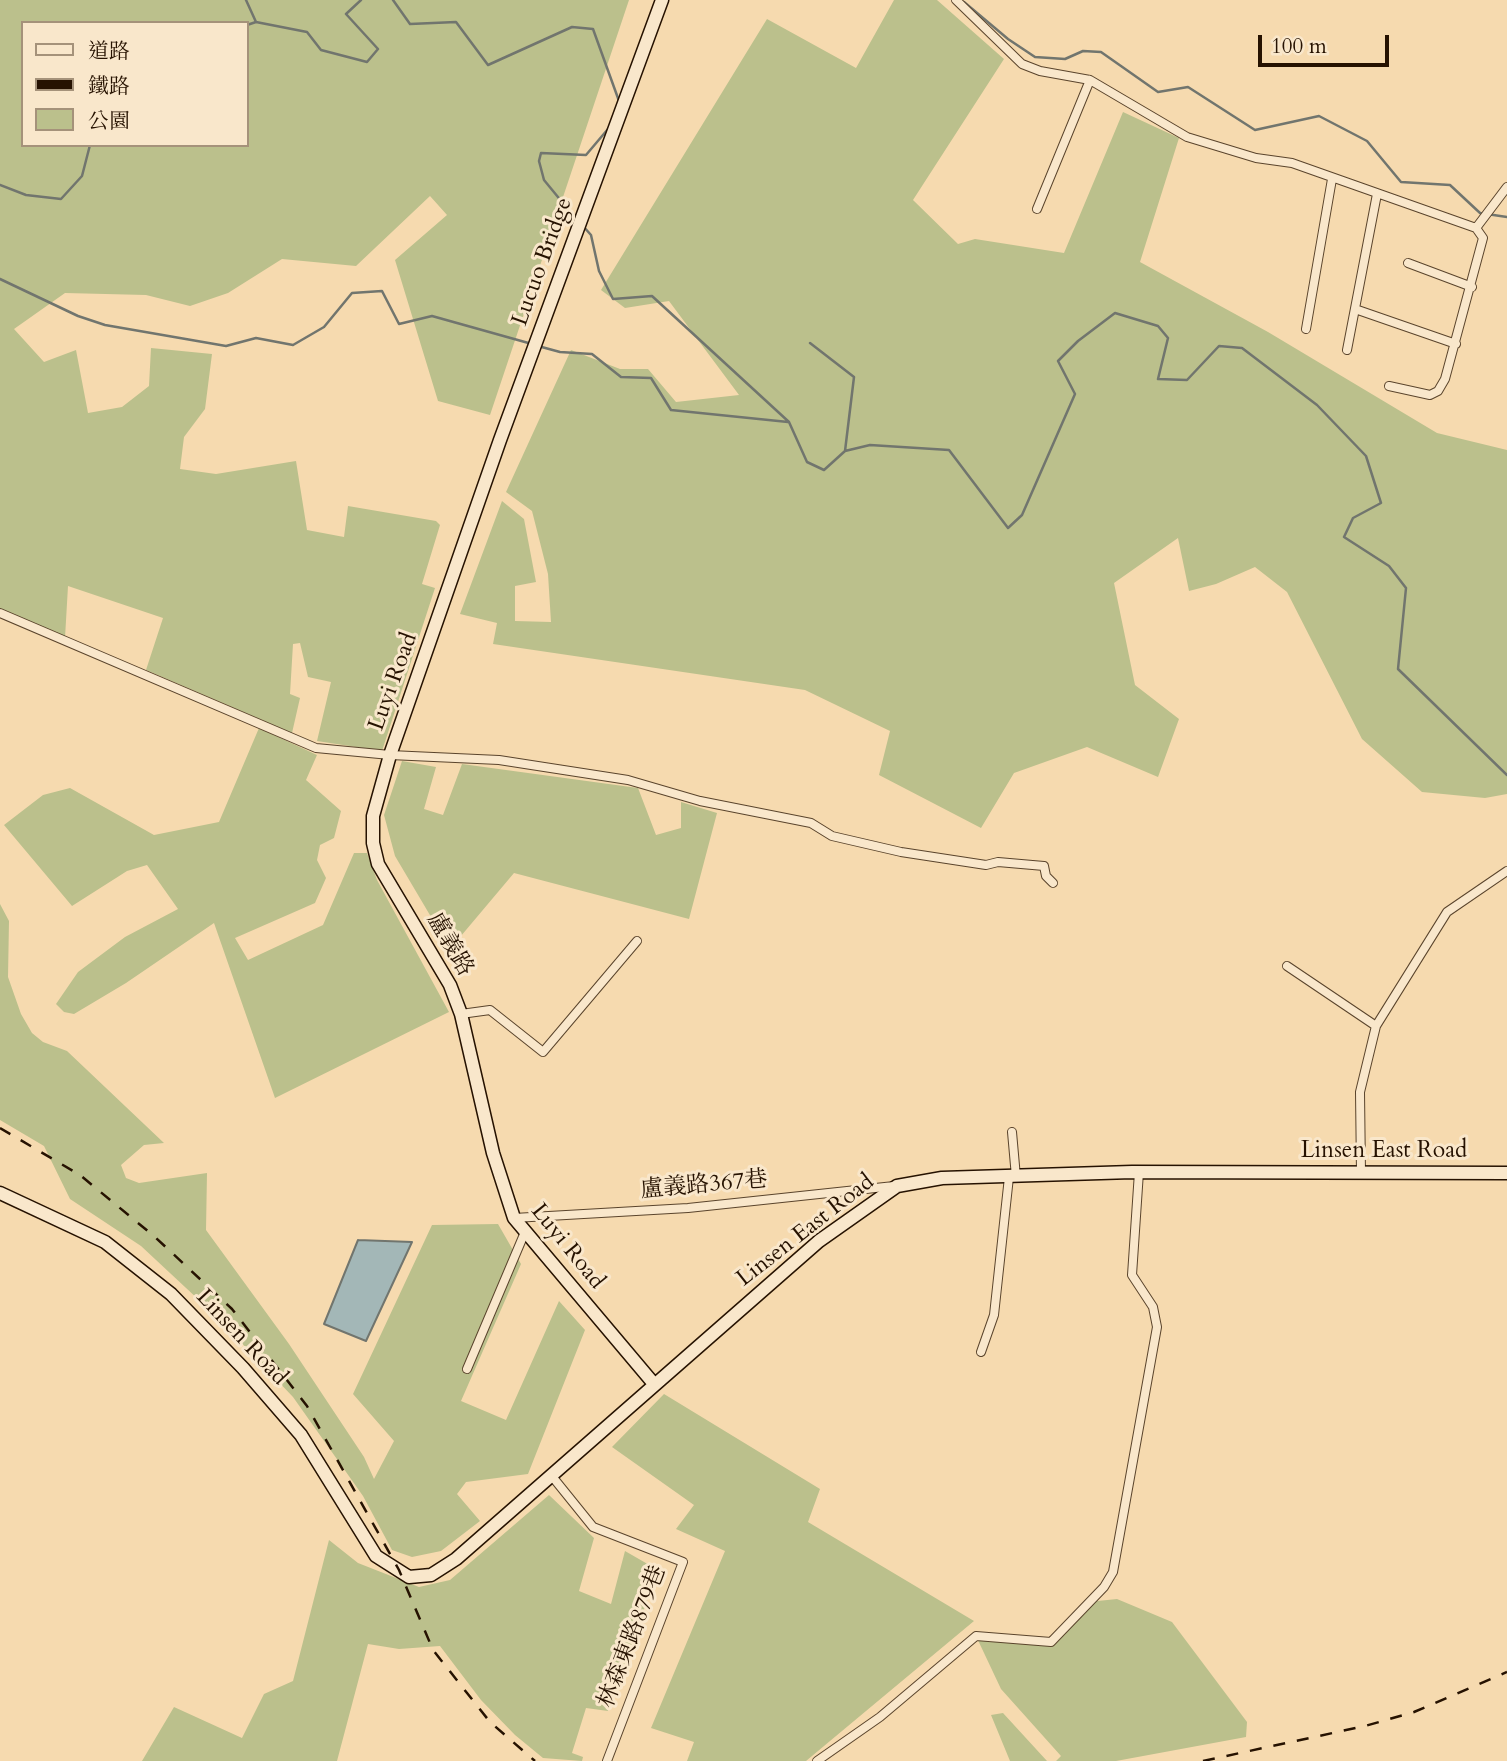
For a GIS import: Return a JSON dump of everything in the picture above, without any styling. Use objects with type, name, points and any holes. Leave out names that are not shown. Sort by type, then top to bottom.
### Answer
[{"type":"main road","name":"Lucuo Bridge","points":[[465,537],[662,1]]},
{"type":"main road","name":"Luyi Road","points":[[465,537],[390,755],[373,816],[373,843],[378,864],[450,985],[461,1014],[493,1153],[514,1218],[654,1384]]},
{"type":"main road","name":"Linsen East Road","points":[[399,1570],[409,1577],[431,1575],[456,1559],[819,1241],[897,1186],[942,1178],[1139,1172],[1507,1173]]},
{"type":"main road","name":"Linsen Road","points":[[0,1193],[105,1242],[171,1294],[243,1368],[301,1435],[364,1540],[376,1556],[399,1570]]},
{"type":"street","points":[[956,0],[1022,64],[1040,71],[1090,79],[1187,137],[1256,158],[1292,163],[1476,228],[1483,239],[1445,379],[1438,391],[1430,395],[1389,386]]},
{"type":"street","points":[[1037,209],[1090,79]]},
{"type":"street","points":[[1306,329],[1332,179]]},
{"type":"street","points":[[1476,228],[1507,187]]},
{"type":"street","points":[[1347,351],[1377,194]]},
{"type":"street","points":[[1408,263],[1472,287]]},
{"type":"street","points":[[1354,309],[1456,344]]},
{"type":"street","points":[[0,613],[304,744],[353,753],[499,760],[628,780],[700,801],[811,823],[832,836],[901,852],[986,865],[998,862],[1044,866],[1046,876],[1053,883]]},
{"type":"street","points":[[1362,1173],[1360,1092],[1376,1026],[1447,912],[1507,872]]},
{"type":"street","points":[[461,1014],[489,1010],[543,1052],[637,941]]},
{"type":"street","points":[[1287,966],[1376,1026]]},
{"type":"street","points":[[981,1352],[994,1315],[1013,1177],[1012,1132]]},
{"type":"street","points":[[817,1761],[880,1717],[976,1636],[1051,1642],[1104,1587],[1113,1572],[1157,1327],[1153,1307],[1132,1275],[1139,1172]]},
{"type":"street","name":"盧義路367巷","points":[[514,1218],[688,1209],[897,1186]]},
{"type":"street","points":[[467,1369],[525,1232]]},
{"type":"street","name":"林森東路879巷","points":[[551,1475],[593,1527],[682,1562],[607,1761]]},
{"type":"green space","points":[[0,0],[629,0],[490,415],[438,401],[395,260],[447,215],[430,196],[356,266],[282,259],[228,293],[190,306],[146,295],[65,293],[14,329],[44,362],[76,350],[88,413],[122,407],[149,386],[151,348],[212,354],[205,409],[184,437],[180,469],[216,474],[296,461],[307,530],[344,537],[348,506],[436,521],[440,525],[422,584],[435,588],[382,751],[317,741],[331,682],[308,677],[300,643],[293,644],[290,694],[300,698],[292,733],[146,670],[163,618],[68,586],[65,638],[0,609]]},
{"type":"green space","points":[[894,0],[937,0],[1004,59],[913,200],[958,244],[975,239],[1064,253],[1123,112],[1179,138],[1140,262],[1268,332],[1437,433],[1507,450],[1507,794],[1485,798],[1422,792],[1362,739],[1287,592],[1255,567],[1216,584],[1189,591],[1178,538],[1114,583],[1135,685],[1179,719],[1158,777],[1087,747],[1014,773],[981,828],[879,775],[890,731],[805,690],[493,644],[497,623],[460,614],[502,501],[524,519],[536,582],[515,586],[515,621],[551,622],[548,574],[532,511],[506,492],[571,350],[620,369],[648,369],[676,402],[739,395],[669,301],[625,308],[601,290],[767,19],[856,68]]},
{"type":"green space","points":[[259,728],[317,755],[306,780],[341,811],[334,838],[320,845],[317,860],[326,878],[315,903],[235,938],[248,960],[323,925],[354,853],[367,853],[377,880],[449,1012],[275,1098],[214,923],[126,983],[74,1014],[64,1012],[56,1004],[78,972],[125,937],[178,909],[147,865],[127,871],[72,906],[4,825],[43,795],[70,788],[154,835],[219,822]]},
{"type":"green space","points":[[402,761],[436,767],[424,809],[443,815],[462,764],[638,788],[656,835],[681,828],[681,802],[717,813],[689,919],[514,873],[450,949],[395,856],[384,815]]},
{"type":"green space","points":[[0,904],[9,921],[8,977],[21,1014],[32,1033],[43,1042],[67,1051],[164,1143],[144,1145],[121,1165],[126,1178],[139,1183],[207,1173],[206,1230],[289,1344],[364,1457],[374,1479],[394,1441],[353,1394],[432,1225],[498,1224],[521,1264],[461,1401],[506,1420],[559,1301],[585,1330],[528,1474],[466,1482],[457,1494],[480,1521],[441,1551],[412,1557],[392,1550],[363,1496],[293,1397],[215,1315],[141,1246],[70,1199],[44,1146],[0,1120]]},
{"type":"green space","points":[[664,1394],[820,1489],[808,1522],[974,1621],[806,1761],[687,1761],[694,1742],[651,1728],[725,1551],[676,1529],[694,1505],[612,1447]]},
{"type":"green space","points":[[549,1495],[594,1538],[579,1591],[611,1604],[625,1551],[658,1570],[608,1711],[586,1708],[572,1753],[583,1757],[582,1761],[543,1758],[515,1735],[481,1700],[440,1646],[399,1649],[368,1644],[337,1761],[142,1761],[174,1707],[242,1738],[264,1694],[293,1681],[329,1540],[358,1563],[419,1587],[450,1580]]},
{"type":"green space","points":[[1117,1599],[1172,1622],[1247,1722],[1246,1737],[1116,1761],[1056,1761],[1061,1756],[1001,1689],[976,1636],[1051,1642],[1088,1602]]},
{"type":"green space","points":[[1003,1713],[1047,1761],[1010,1761],[991,1715]]},
{"type":"shaded area","points":[[358,1240],[412,1242],[366,1341],[324,1324]]},
{"type":"waterway","points":[[246,0],[256,22],[307,32],[321,50],[367,62],[378,49],[346,14],[361,0]]},
{"type":"waterway","points":[[393,0],[410,24],[456,22],[488,65],[572,27],[593,29],[619,101]]},
{"type":"waterway","points":[[964,2],[1008,39],[1035,57],[1065,59],[1083,51],[1101,52],[1158,92],[1188,87],[1255,130],[1319,116],[1367,141],[1401,182],[1450,185],[1480,213],[1507,217]]},
{"type":"waterway","points":[[248,25],[256,22]]},
{"type":"waterway","points":[[576,219],[544,180],[539,161],[541,153],[586,155],[608,129]]},
{"type":"waterway","points":[[0,185],[26,195],[61,199],[82,176],[89,147]]},
{"type":"waterway","points":[[583,226],[591,235],[599,271],[613,299],[652,296],[789,422],[807,462],[824,470],[845,451],[870,445],[949,450],[1008,528],[1022,515],[1075,394],[1058,361],[1078,341],[1115,313],[1158,326],[1168,338],[1158,379],[1187,380],[1219,346],[1242,348],[1317,405],[1366,456],[1381,503],[1353,518],[1344,537],[1389,566],[1406,588],[1398,669],[1507,775]]},
{"type":"waterway","points":[[0,279],[78,316],[105,325],[226,346],[256,338],[293,345],[324,327],[352,293],[382,291],[399,324],[432,316],[532,344]]},
{"type":"waterway","points":[[810,343],[854,377],[845,451]]},
{"type":"waterway","points":[[538,346],[560,352],[592,354],[621,377],[651,378],[671,410],[788,422]]},
{"type":"railway","points":[[0,1128],[80,1175],[155,1237],[232,1309],[307,1406],[399,1570],[433,1650],[490,1722],[535,1761]]},
{"type":"railway","points":[[1203,1761],[1365,1726],[1414,1712],[1507,1672]]}]
